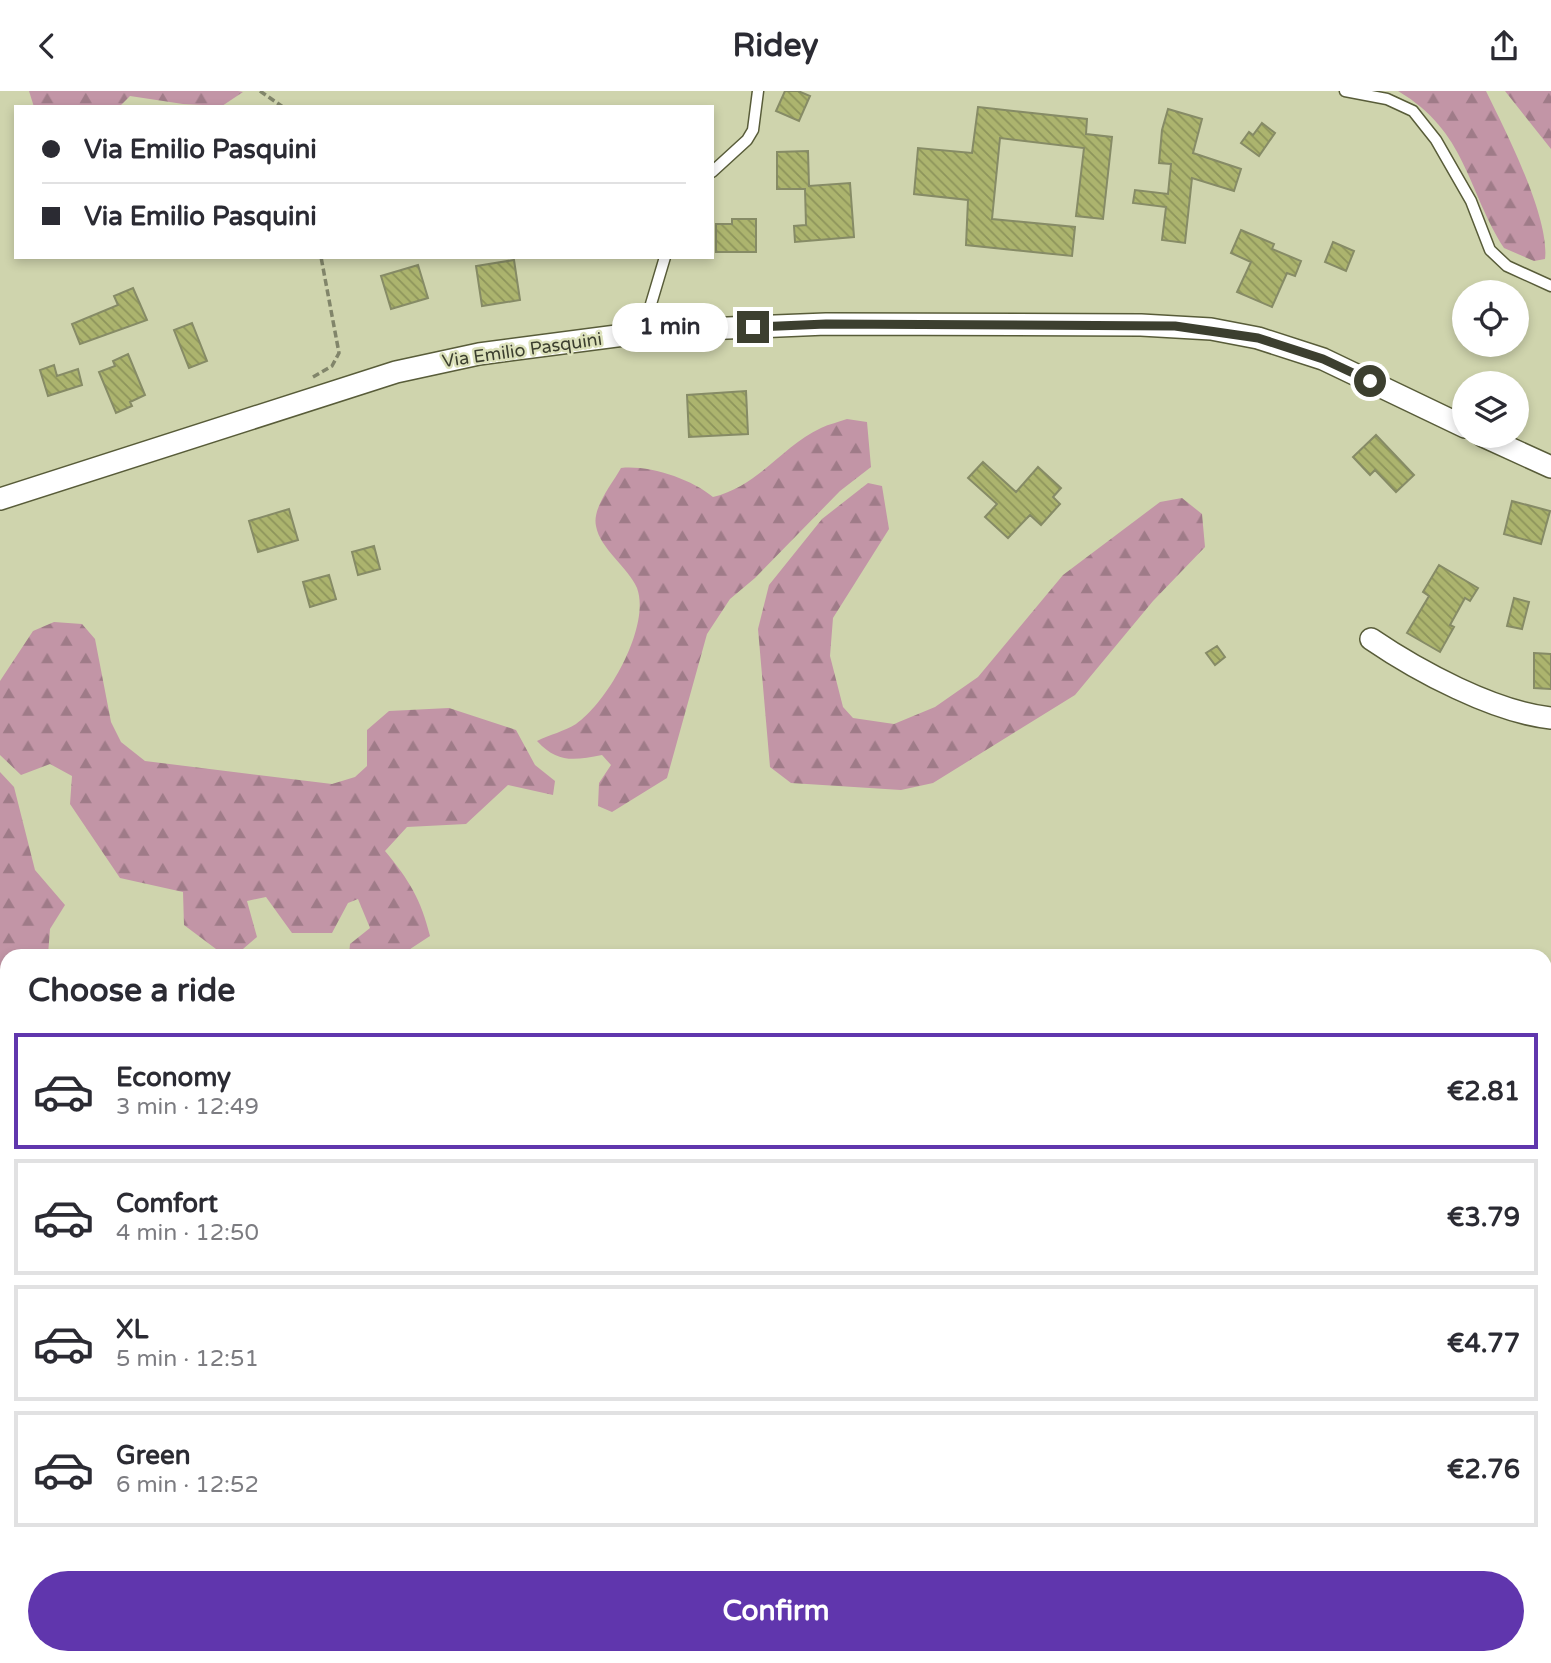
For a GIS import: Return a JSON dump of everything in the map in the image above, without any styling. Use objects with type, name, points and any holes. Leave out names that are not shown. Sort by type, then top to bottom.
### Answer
[{"type":"street","name":"Via Emilio Pasquini","points":[[0,499],[435,362],[655,331],[826,324],[1141,324],[1211,329],[1258,338],[1323,359],[1452,421]]},
{"type":"street","points":[[1509,448],[1551,467]]},
{"type":"street","points":[[1371,639],[1434,676],[1520,712],[1551,718]]},
{"type":"lane","points":[[714,170],[747,140],[753,130],[758,91]]},
{"type":"lane","points":[[1345,91],[1387,99],[1413,111],[1436,140],[1471,201],[1490,250],[1507,266],[1551,286]]},
{"type":"lane","points":[[655,331],[651,304],[664,259]]},
{"type":"path","points":[[260,91],[281,105]]},
{"type":"path","points":[[311,399],[304,383],[332,366],[339,353],[321,259]]},
{"type":"green space","points":[[29,91],[243,92],[224,105],[183,104],[130,96],[121,105],[33,105]]},
{"type":"green space","points":[[1398,91],[1486,91],[1534,198],[1545,241],[1545,259],[1534,261],[1504,248],[1452,143],[1421,107]]},
{"type":"green space","points":[[1505,91],[1551,91],[1551,149]]},
{"type":"green space","points":[[847,419],[867,422],[871,467],[840,491],[755,578],[730,599],[707,634],[667,778],[612,812],[598,806],[599,783],[611,765],[602,755],[567,759],[552,754],[537,741],[576,724],[588,713],[613,681],[632,642],[640,604],[637,588],[608,550],[596,526],[600,504],[621,468],[645,469],[670,475],[693,484],[713,497],[744,484],[807,436]]},
{"type":"green space","points":[[868,483],[882,486],[889,529],[833,618],[830,656],[843,707],[853,718],[894,724],[935,707],[978,677],[1063,575],[1160,502],[1182,498],[1202,514],[1205,547],[1153,601],[1075,695],[933,783],[901,790],[791,783],[770,767],[758,629],[769,585],[822,519]]},
{"type":"green space","points":[[54,622],[82,624],[95,639],[111,722],[121,742],[145,761],[332,784],[355,777],[367,766],[367,730],[389,711],[449,708],[516,730],[535,765],[555,781],[553,795],[508,785],[466,824],[407,827],[385,851],[413,891],[423,911],[430,936],[410,949],[350,949],[350,944],[370,928],[358,899],[348,903],[332,933],[292,933],[266,897],[247,901],[257,937],[243,949],[216,949],[184,925],[183,892],[120,878],[70,804],[72,776],[50,764],[21,775],[0,755],[0,681],[33,631]]},
{"type":"green space","points":[[0,772],[14,787],[35,870],[65,905],[50,929],[48,949],[0,949]]},
{"type":"building","points":[[785,91],[798,91],[810,96],[799,121],[776,111]]},
{"type":"building","points":[[978,107],[1087,119],[1086,134],[1112,137],[1103,219],[1076,216],[1084,148],[1000,138],[992,219],[1075,227],[1072,256],[966,245],[968,200],[914,194],[918,148],[972,153]]},
{"type":"building","points":[[1168,109],[1202,119],[1193,153],[1241,169],[1234,191],[1192,178],[1185,243],[1162,240],[1166,207],[1133,203],[1135,190],[1168,194],[1171,164],[1159,163],[1162,130]]},
{"type":"building","points":[[1262,123],[1275,133],[1259,156],[1241,143],[1249,132],[1253,135]]},
{"type":"building","points":[[808,151],[809,186],[850,183],[854,237],[795,242],[794,226],[806,225],[805,189],[777,189],[777,152]]},
{"type":"building","points":[[732,219],[756,219],[756,252],[716,252],[716,224],[732,224]]},
{"type":"building","points":[[1241,230],[1274,244],[1272,249],[1301,261],[1295,276],[1287,273],[1272,307],[1237,292],[1251,262],[1231,253]]},
{"type":"building","points":[[1333,242],[1354,251],[1346,271],[1325,262]]},
{"type":"building","points":[[514,260],[520,300],[482,306],[476,266]]},
{"type":"building","points":[[418,265],[428,298],[391,309],[381,276]]},
{"type":"building","points":[[133,288],[147,320],[80,344],[72,324],[118,305],[114,296]]},
{"type":"building","points":[[192,323],[207,361],[189,368],[174,330]]},
{"type":"building","points":[[128,354],[145,395],[130,402],[132,406],[116,413],[99,372],[115,366],[113,361]]},
{"type":"building","points":[[54,365],[57,376],[78,369],[82,385],[48,396],[40,370]]},
{"type":"building","points":[[746,391],[748,434],[689,437],[687,395]]},
{"type":"building","points":[[1376,435],[1414,475],[1396,492],[1375,470],[1370,475],[1353,457]]},
{"type":"building","points":[[983,462],[1016,492],[1038,467],[1061,488],[1053,497],[1060,504],[1041,525],[1030,515],[1008,538],[985,517],[997,504],[968,478]]},
{"type":"building","points":[[1512,501],[1550,511],[1541,544],[1504,534]]},
{"type":"building","points":[[289,509],[298,540],[258,552],[249,521]]},
{"type":"building","points":[[374,546],[380,569],[358,575],[352,552]]},
{"type":"building","points":[[1439,565],[1478,588],[1470,601],[1465,598],[1450,625],[1454,627],[1440,652],[1407,633],[1429,596],[1423,592]]},
{"type":"building","points":[[329,575],[336,599],[310,607],[303,582]]},
{"type":"building","points":[[1514,598],[1529,602],[1522,629],[1507,626]]},
{"type":"building","points":[[1217,646],[1225,657],[1215,665],[1206,653]]},
{"type":"building","points":[[1534,653],[1551,654],[1551,689],[1534,688]]},
{"type":"route","points":[[753,327],[826,324],[1141,324],[1211,329],[1293,348],[1370,381]]}]
